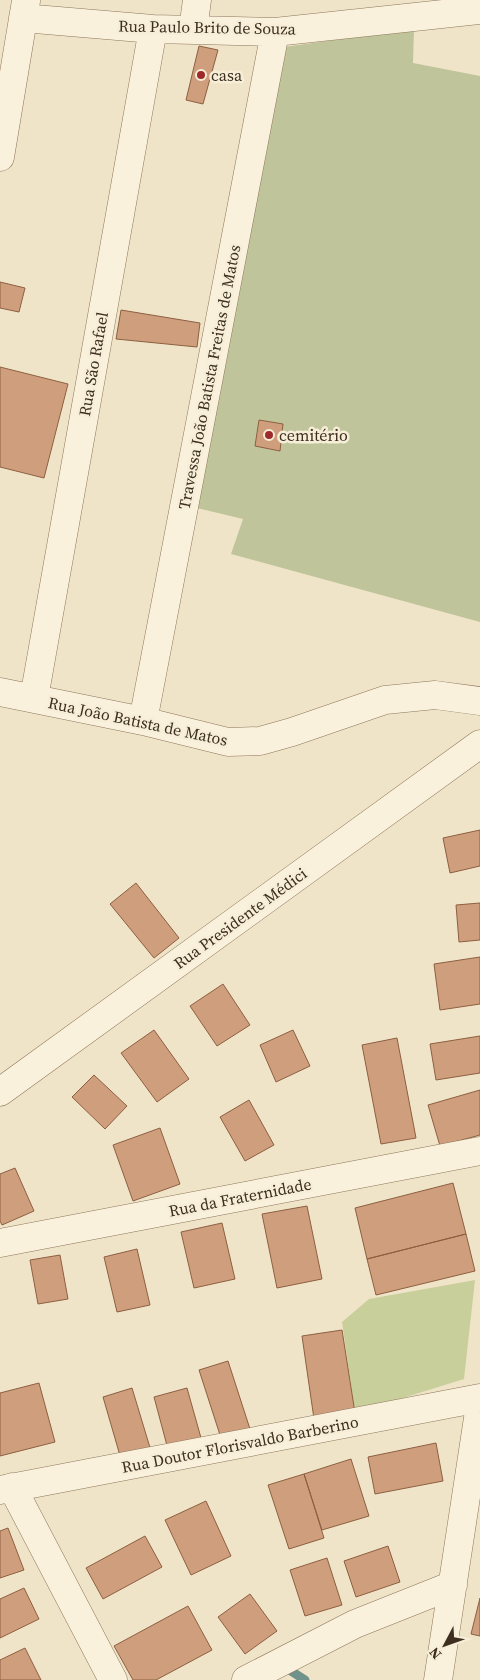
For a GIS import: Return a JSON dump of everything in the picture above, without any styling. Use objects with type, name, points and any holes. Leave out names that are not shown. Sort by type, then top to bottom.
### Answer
[{"type":"street","points":[[193,30],[197,0]]},
{"type":"street","points":[[0,157],[24,9]]},
{"type":"street","name":"Rua Paulo Brito de Souza","points":[[24,9],[153,29],[275,32],[480,10]]},
{"type":"street","name":"Rua São Rafael","points":[[34,698],[153,29]]},
{"type":"street","name":"Travessa João Batista Freitas de Matos","points":[[143,721],[275,32]]},
{"type":"street","name":"Rua João Batista de Matos","points":[[0,692],[143,721],[228,742],[260,741],[386,700],[435,695],[480,700]]},
{"type":"street","name":"Rua Presidente Médici","points":[[0,1092],[480,744]]},
{"type":"street","name":"Rua da Fraternidade","points":[[0,1243],[480,1151]]},
{"type":"street","name":"Rua Doutor Florisvaldo Barberino","points":[[6,1488],[480,1398]]},
{"type":"street","points":[[438,1680],[480,1406]]},
{"type":"street","points":[[6,1488],[114,1680]]},
{"type":"street","points":[[246,1680],[355,1624],[453,1585]]},
{"type":"green space","points":[[414,29],[413,63],[480,76],[480,622],[231,554],[243,519],[197,508],[284,47]]},
{"type":"green space","points":[[475,1280],[464,1379],[355,1413],[342,1322],[369,1299]]},
{"type":"building","name":"casa","points":[[199,46],[218,50],[203,104],[186,100]]},
{"type":"building","points":[[0,282],[25,288],[19,312],[0,308]]},
{"type":"building","points":[[121,310],[200,323],[197,347],[116,339]]},
{"type":"building","points":[[0,367],[68,384],[44,478],[0,467]]},
{"type":"building","name":"cemitério","points":[[259,420],[283,424],[280,451],[255,446]]},
{"type":"building","points":[[480,830],[480,866],[450,873],[443,838]]},
{"type":"building","points":[[136,883],[179,938],[154,958],[110,904]]},
{"type":"building","points":[[480,903],[480,940],[459,942],[456,905]]},
{"type":"building","points":[[480,957],[480,1004],[440,1010],[434,964]]},
{"type":"building","points":[[223,984],[250,1025],[217,1046],[190,1006]]},
{"type":"building","points":[[154,1030],[189,1079],[157,1102],[121,1053]]},
{"type":"building","points":[[293,1030],[310,1066],[276,1082],[260,1045]]},
{"type":"building","points":[[480,1036],[480,1073],[436,1080],[430,1044]]},
{"type":"building","points":[[397,1038],[416,1138],[381,1144],[362,1045]]},
{"type":"building","points":[[94,1075],[127,1106],[105,1129],[72,1097]]},
{"type":"building","points":[[480,1090],[480,1135],[440,1146],[428,1105]]},
{"type":"building","points":[[249,1100],[274,1145],[245,1161],[220,1117]]},
{"type":"building","points":[[160,1128],[180,1184],[133,1201],[113,1145]]},
{"type":"building","points":[[15,1168],[34,1211],[2,1225],[0,1221],[0,1174]]},
{"type":"building","points":[[453,1183],[466,1234],[367,1259],[355,1208]]},
{"type":"building","points":[[307,1206],[322,1279],[277,1288],[262,1214]]},
{"type":"building","points":[[222,1223],[235,1279],[194,1288],[181,1232]]},
{"type":"building","points":[[466,1234],[475,1271],[376,1295],[367,1259]]},
{"type":"building","points":[[137,1249],[150,1305],[117,1312],[104,1257]]},
{"type":"building","points":[[60,1255],[68,1299],[38,1304],[30,1260]]},
{"type":"building","points":[[342,1330],[355,1413],[314,1419],[302,1336]]},
{"type":"building","points":[[228,1361],[250,1429],[221,1438],[199,1370]]},
{"type":"building","points":[[39,1383],[55,1442],[0,1456],[0,1393]]},
{"type":"building","points":[[132,1388],[151,1451],[121,1459],[103,1397]]},
{"type":"building","points":[[187,1388],[203,1445],[169,1453],[154,1397]]},
{"type":"building","points":[[436,1443],[443,1481],[375,1494],[368,1457]]},
{"type":"building","points":[[351,1459],[369,1516],[322,1530],[304,1474]]},
{"type":"building","points":[[304,1474],[324,1538],[289,1549],[268,1485]]},
{"type":"building","points":[[206,1501],[231,1556],[191,1575],[165,1520]]},
{"type":"building","points":[[8,1528],[24,1570],[0,1578],[0,1531]]},
{"type":"building","points":[[145,1536],[162,1567],[103,1599],[86,1568]]},
{"type":"building","points":[[388,1546],[400,1582],[356,1597],[344,1561]]},
{"type":"building","points":[[327,1558],[342,1605],[305,1616],[290,1570]]},
{"type":"building","points":[[24,1588],[39,1619],[0,1638],[0,1599]]},
{"type":"building","points":[[250,1594],[277,1631],[245,1654],[218,1617]]},
{"type":"building","points":[[480,1598],[480,1636],[471,1634]]},
{"type":"building","points":[[188,1606],[212,1650],[156,1680],[133,1680],[114,1646]]},
{"type":"building","points":[[25,1648],[41,1680],[0,1680],[0,1660]]},
{"type":"waterway","points":[[291,1671],[305,1680]]},
{"type":"place","name":"casa","points":[[201,75]]},
{"type":"place","name":"cemitério","points":[[269,435]]}]
